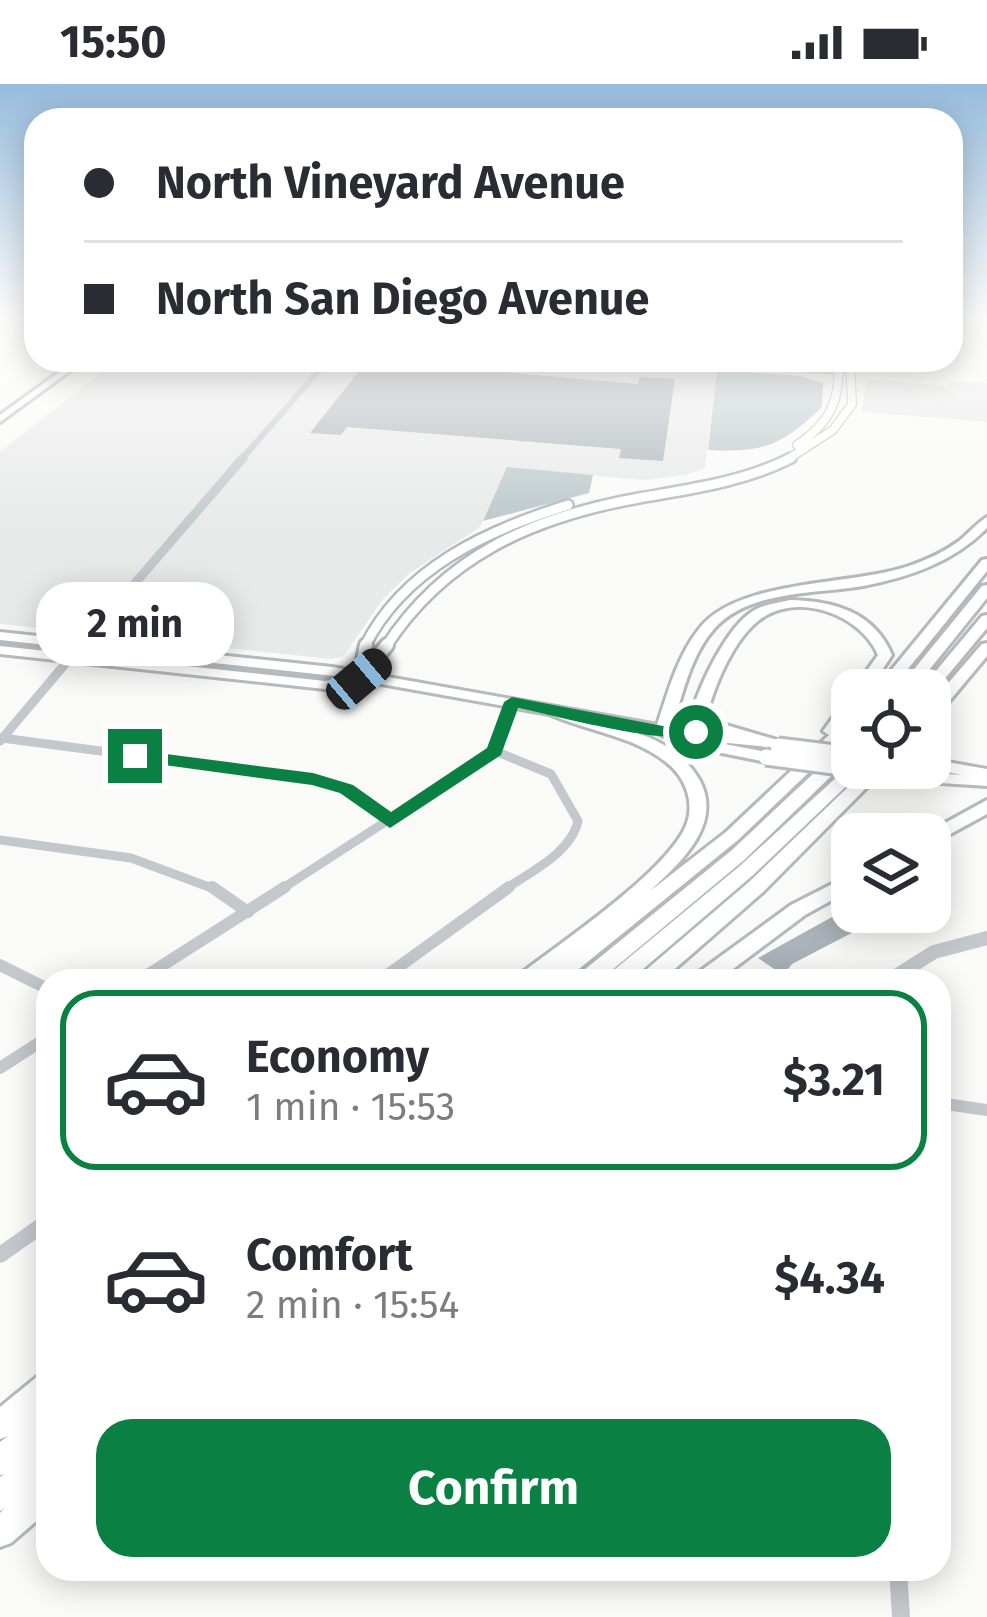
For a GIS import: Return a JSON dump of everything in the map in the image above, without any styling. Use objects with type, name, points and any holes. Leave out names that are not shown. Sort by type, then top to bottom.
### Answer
[{"type":"highway","points":[[663,731],[694,650],[720,615],[764,597],[920,569],[960,549],[987,521]]},
{"type":"highway","points":[[900,669],[987,563]]},
{"type":"highway","points":[[922,669],[987,590]]},
{"type":"highway","points":[[772,752],[758,736],[713,726],[700,712],[739,636],[757,615],[783,607],[819,607],[867,626],[880,640],[885,655],[875,669]]},
{"type":"highway","points":[[945,669],[987,619]]},
{"type":"highway","points":[[951,689],[987,647]]},
{"type":"highway","points":[[540,969],[670,859],[692,832],[698,811],[695,788],[670,756],[638,738],[586,727],[552,710]]},
{"type":"highway","points":[[802,772],[831,731]]},
{"type":"highway","points":[[565,969],[732,836],[831,743]]},
{"type":"highway","points":[[600,969],[738,855],[831,770]]},
{"type":"highway","points":[[629,969],[747,870],[833,789]]},
{"type":"highway","points":[[661,969],[756,887],[856,789]]},
{"type":"highway","points":[[951,827],[987,806]]},
{"type":"highway","points":[[718,969],[798,910],[831,892]]},
{"type":"highway","points":[[0,1425],[36,1396]]},
{"type":"highway","points":[[0,1461],[36,1431]]},
{"type":"highway","points":[[0,1496],[36,1466]]},
{"type":"highway","points":[[0,1532],[36,1502]]},
{"type":"main road","points":[[0,415],[34,389]]},
{"type":"main road","points":[[0,415],[39,389]]},
{"type":"main road","points":[[359,679],[359,659],[392,606],[446,558],[538,513],[725,473],[791,449],[831,418],[842,389]]},
{"type":"main road","points":[[359,679],[379,662],[411,610],[473,556],[563,515],[737,478],[795,457],[822,441],[847,415],[853,389]]},
{"type":"main road","points":[[0,636],[325,685],[359,679],[512,702],[663,731],[694,743],[916,777],[987,777]]},
{"type":"main road","points":[[0,650],[77,651]]},
{"type":"main road","points":[[772,752],[831,751]]},
{"type":"main road","points":[[951,769],[987,777]]},
{"type":"street","points":[[1,739],[303,389]]},
{"type":"street","points":[[156,969],[494,751],[512,702]]},
{"type":"street","points":[[1,739],[313,779],[346,789],[390,821]]},
{"type":"street","points":[[396,969],[559,851],[574,834],[578,821],[550,774],[494,751]]},
{"type":"street","points":[[0,841],[183,871],[206,879],[248,912]]},
{"type":"street","points":[[902,969],[955,943],[987,938]]},
{"type":"street","points":[[0,965],[36,983]]},
{"type":"street","points":[[0,1067],[36,1044]]},
{"type":"street","points":[[951,1105],[987,1110]]},
{"type":"street","points":[[0,1256],[36,1230]]},
{"type":"street","points":[[899,1581],[901,1617]]},
{"type":"shaded area","points":[[81,389],[715,389],[705,468],[643,480],[507,468],[480,527],[410,573],[383,599],[343,657],[330,659],[124,637],[114,628],[67,631],[0,624],[0,452]]},
{"type":"shaded area","points":[[715,389],[823,389],[822,407],[783,438],[759,448],[708,450]]},
{"type":"shaded area","points":[[866,389],[987,389],[987,422],[862,412]]},
{"type":"shaded area","points":[[507,467],[593,475],[589,493],[483,521]]},
{"type":"building","points":[[345,389],[674,389],[663,461],[619,458],[621,449],[347,427],[341,435],[310,433]]},
{"type":"building","points":[[831,918],[831,933],[852,933],[788,969],[774,969],[758,958]]},
{"type":"route","points":[[135,756],[313,779],[346,789],[390,821],[494,751],[512,702],[663,731],[696,732]]}]
